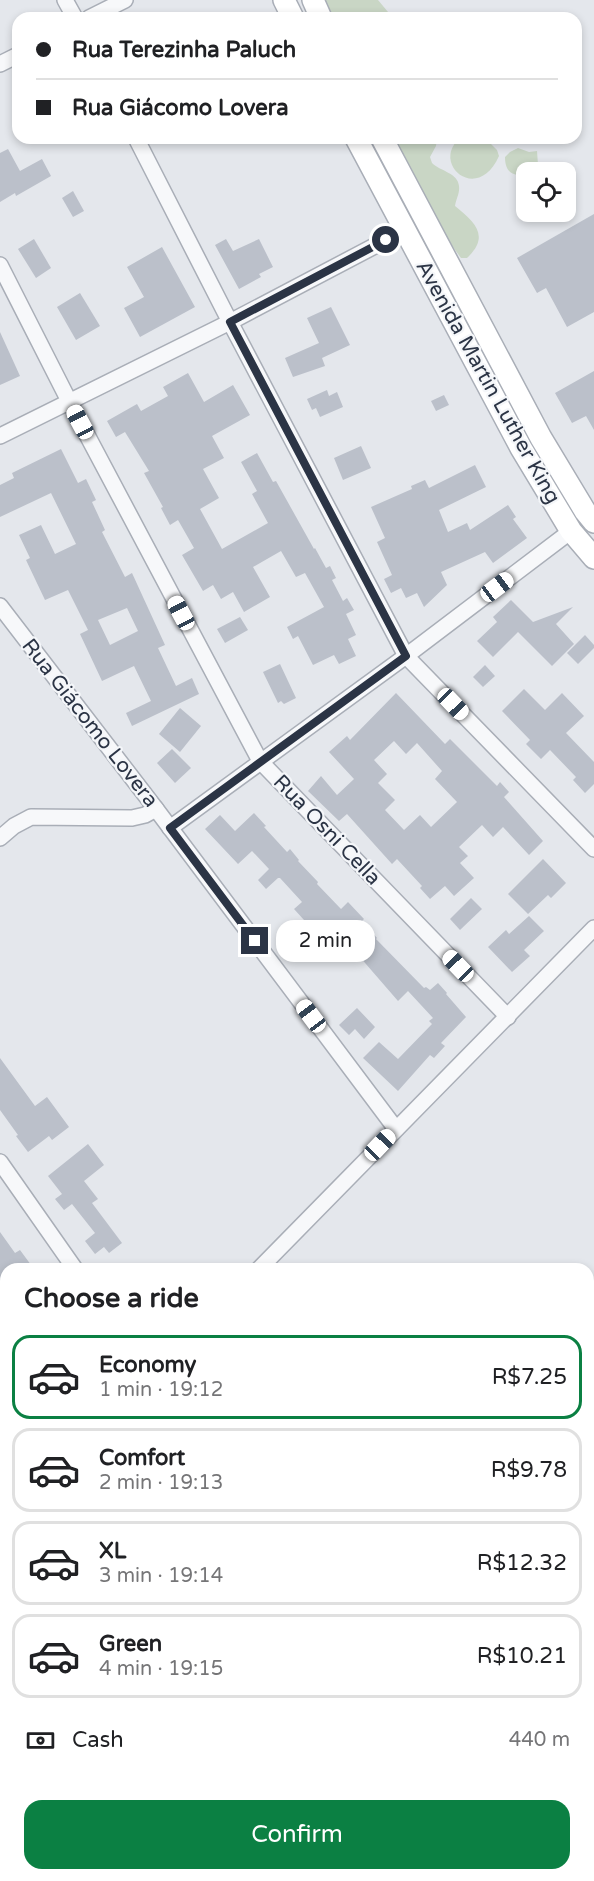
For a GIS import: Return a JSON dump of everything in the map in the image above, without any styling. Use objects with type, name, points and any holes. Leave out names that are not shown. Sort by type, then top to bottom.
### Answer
[{"type":"main road","name":"Avenida Martin Luther King","points":[[359,144],[521,448],[571,531],[594,558]]},
{"type":"main road","name":"Avenida Martin Luther King","points":[[385,144],[542,438],[585,511],[594,522]]},
{"type":"main road","points":[[521,448],[542,438]]},
{"type":"street","points":[[101,12],[125,0]]},
{"type":"street","points":[[139,144],[406,656],[594,849]]},
{"type":"street","points":[[0,436],[230,322],[405,230]]},
{"type":"street","name":"Rua Osni Cella","points":[[0,265],[69,401],[260,761],[508,1017]]},
{"type":"street","points":[[170,828],[406,656],[571,531]]},
{"type":"street","name":"Rua Giácomo Lovera","points":[[0,606],[156,809],[396,1129]]},
{"type":"street","points":[[0,838],[21,821],[31,818],[132,818],[156,809]]},
{"type":"street","points":[[265,1263],[594,928]]},
{"type":"street","points":[[0,1162],[71,1263]]},
{"type":"green space","points":[[321,0],[378,0],[388,12],[326,12]]},
{"type":"green space","points":[[394,144],[436,144],[430,157],[432,163],[452,175],[458,182],[459,191],[455,206],[473,223],[479,236],[474,250],[467,258],[461,258],[439,228],[433,210],[411,173],[404,155]]},
{"type":"green space","points":[[455,144],[491,144],[499,156],[490,170],[479,177],[469,178],[460,175],[453,168],[450,158]]},
{"type":"green space","points":[[518,148],[529,152],[537,151],[538,162],[516,162],[516,175],[512,174],[508,170],[505,157]]},
{"type":"building","points":[[8,149],[20,171],[42,159],[51,176],[16,196],[15,193],[0,202],[0,153]]},
{"type":"building","points":[[73,191],[84,211],[73,217],[62,198]]},
{"type":"building","points":[[594,214],[594,312],[567,327],[546,288],[537,293],[517,258]]},
{"type":"building","points":[[34,239],[51,268],[36,278],[18,249]]},
{"type":"building","points":[[226,239],[233,251],[259,239],[273,267],[259,274],[261,277],[239,289],[215,245]]},
{"type":"building","points":[[162,247],[195,307],[140,337],[124,308],[144,297],[127,267]]},
{"type":"building","points":[[80,293],[100,326],[76,340],[57,307]]},
{"type":"building","points":[[331,307],[350,345],[322,358],[325,366],[293,377],[285,358],[319,343],[307,318]]},
{"type":"building","points":[[0,332],[20,376],[0,385]]},
{"type":"building","points":[[594,371],[594,430],[586,416],[572,423],[555,393]]},
{"type":"building","points":[[188,373],[204,402],[233,385],[250,415],[212,436],[224,458],[203,469],[219,498],[200,509],[222,549],[268,523],[252,494],[257,491],[241,462],[257,453],[273,482],[276,481],[326,568],[330,566],[336,578],[332,580],[343,601],[347,598],[354,610],[346,614],[356,635],[348,639],[356,656],[339,664],[334,655],[313,665],[298,636],[293,639],[287,627],[324,607],[305,573],[296,577],[281,551],[253,567],[270,597],[244,612],[233,592],[221,599],[213,585],[203,591],[182,555],[194,548],[178,520],[170,525],[144,473],[149,471],[125,432],[116,437],[107,421],[137,404],[141,411],[168,396],[163,387]]},
{"type":"building","points":[[327,390],[329,396],[337,392],[343,407],[320,417],[316,408],[312,410],[307,399]]},
{"type":"building","points":[[444,395],[449,405],[436,411],[431,401]]},
{"type":"building","points":[[361,446],[371,468],[343,480],[334,458]]},
{"type":"building","points":[[61,449],[78,483],[86,479],[96,500],[92,502],[105,530],[102,532],[125,577],[132,573],[165,645],[158,648],[176,686],[192,678],[199,694],[132,726],[126,713],[151,701],[134,666],[102,681],[80,634],[88,630],[68,590],[45,600],[26,560],[30,558],[19,535],[41,525],[55,554],[76,544],[51,493],[0,517],[0,485],[14,478],[12,473]],"holes":[[[127,608],[138,631],[110,645],[98,620]]]},
{"type":"building","points":[[475,465],[486,487],[439,510],[448,532],[467,523],[470,530],[508,505],[516,517],[513,519],[527,538],[493,563],[485,552],[441,572],[447,585],[424,607],[417,593],[406,598],[401,588],[391,593],[384,579],[392,575],[377,542],[385,538],[371,507],[412,489],[411,486],[425,480],[429,488]]},
{"type":"building","points":[[511,600],[533,622],[573,607],[556,624],[574,644],[552,666],[518,632],[493,657],[477,641],[497,622],[493,617]]},
{"type":"building","points":[[240,617],[248,630],[225,643],[217,629]]},
{"type":"building","points":[[585,635],[594,648],[578,664],[567,653]]},
{"type":"building","points":[[280,664],[296,698],[284,704],[281,701],[278,703],[263,672]]},
{"type":"building","points":[[485,665],[495,676],[483,687],[473,677]]},
{"type":"building","points":[[524,689],[545,710],[562,693],[584,716],[566,733],[594,762],[594,784],[585,793],[573,780],[576,777],[550,750],[541,759],[526,744],[530,740],[502,711]]},
{"type":"building","points":[[396,693],[445,744],[450,739],[497,786],[500,782],[509,792],[504,797],[543,841],[529,855],[503,827],[493,837],[482,825],[459,847],[468,856],[460,863],[474,878],[454,896],[445,886],[430,899],[420,888],[422,886],[397,859],[392,864],[347,814],[339,821],[308,791],[321,776],[337,795],[354,779],[329,752],[347,736],[350,740]],"holes":[[[394,741],[406,754],[417,743],[442,771],[435,779],[457,802],[431,827],[420,815],[404,830],[385,810],[395,800],[378,783],[387,774],[374,760]]]},
{"type":"building","points":[[180,708],[201,726],[180,752],[159,734]]},
{"type":"building","points":[[172,749],[191,768],[175,783],[157,763]]},
{"type":"building","points":[[254,813],[287,852],[290,849],[318,882],[317,884],[341,909],[348,902],[364,919],[362,921],[376,939],[424,988],[430,990],[438,983],[466,1017],[441,1043],[445,1046],[434,1058],[430,1055],[398,1091],[363,1058],[379,1042],[398,1059],[432,1024],[429,1021],[433,1018],[408,991],[398,1001],[346,941],[349,938],[332,920],[295,954],[282,940],[304,920],[294,909],[302,902],[280,878],[266,889],[258,880],[269,869],[252,851],[238,864],[205,829],[220,815],[235,831]]},
{"type":"building","points":[[543,859],[566,883],[551,898],[548,895],[528,914],[508,894]]},
{"type":"building","points":[[471,898],[482,909],[460,930],[450,919]]},
{"type":"building","points":[[529,916],[544,931],[524,950],[530,956],[512,972],[488,947],[506,930],[509,934]]},
{"type":"building","points":[[357,1008],[375,1027],[364,1039],[355,1029],[349,1035],[339,1025]]},
{"type":"building","points":[[0,1058],[35,1106],[47,1097],[69,1127],[52,1140],[49,1136],[28,1152],[0,1110]]},
{"type":"building","points":[[88,1144],[104,1165],[84,1181],[98,1199],[92,1203],[122,1243],[109,1253],[104,1247],[95,1254],[85,1241],[95,1233],[72,1204],[64,1210],[55,1199],[62,1194],[48,1176]]},
{"type":"building","points":[[0,1232],[15,1253],[20,1250],[30,1263],[0,1263]]},
{"type":"route","points":[[255,941],[170,828],[406,656],[230,322],[386,240]]}]
